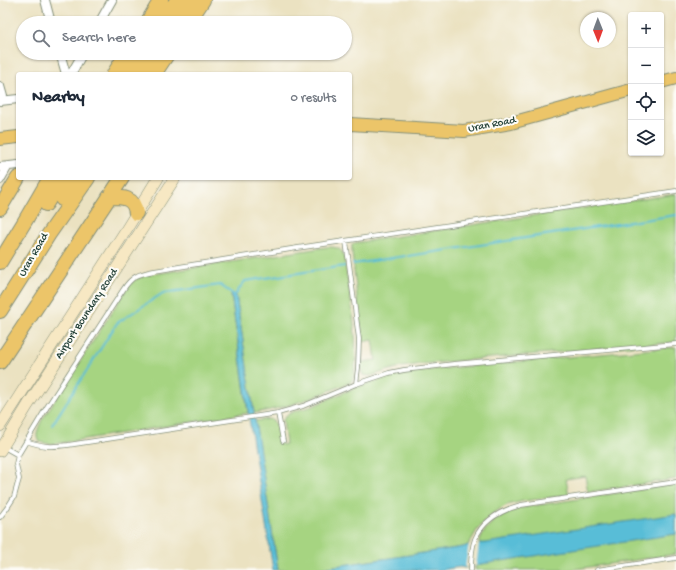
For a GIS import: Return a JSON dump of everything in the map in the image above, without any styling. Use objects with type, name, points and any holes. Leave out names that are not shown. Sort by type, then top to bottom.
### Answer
[{"type":"highway","points":[[151,16],[161,0]]},
{"type":"highway","points":[[167,16],[178,0]]},
{"type":"highway","points":[[180,16],[190,0]]},
{"type":"highway","points":[[193,16],[203,0]]},
{"type":"highway","points":[[115,72],[122,60]]},
{"type":"highway","points":[[130,72],[138,60]]},
{"type":"highway","points":[[143,72],[151,60]]},
{"type":"highway","points":[[155,72],[163,60]]},
{"type":"highway","points":[[0,208],[17,180]]},
{"type":"highway","points":[[25,221],[49,180]]},
{"type":"highway","name":"Uran Road","points":[[0,262],[25,221],[38,215],[61,180]]},
{"type":"highway","name":"Uran Road","points":[[0,311],[49,234],[49,221],[75,180]]},
{"type":"highway","points":[[49,234],[87,180]]},
{"type":"highway","points":[[0,362],[121,180]]},
{"type":"highway","points":[[109,197],[124,198],[130,201],[135,206],[136,213]]},
{"type":"main road","points":[[664,81],[676,78]]},
{"type":"main road","name":"Uran Road","points":[[352,124],[464,131],[511,122],[628,91]]},
{"type":"main road","points":[[0,139],[16,137]]},
{"type":"street","points":[[45,0],[49,16]]},
{"type":"street","points":[[103,16],[112,0]]},
{"type":"street","points":[[62,60],[65,72]]},
{"type":"street","points":[[72,72],[78,60]]},
{"type":"street","points":[[0,86],[2,101],[16,99]]},
{"type":"street","points":[[0,180],[4,167],[16,165]]},
{"type":"street","name":"Airport Boundary Road","points":[[0,426],[157,180]]},
{"type":"street","name":"Airport Boundary Road","points":[[1,449],[174,180]]},
{"type":"lane","points":[[0,517],[14,497],[19,479],[16,464],[18,455],[119,295],[133,277],[154,271],[676,191]]},
{"type":"lane","points":[[346,241],[359,339],[356,384]]},
{"type":"lane","points":[[26,441],[40,446],[51,447],[278,413],[304,406],[356,384],[404,370],[676,344]]},
{"type":"lane","points":[[278,413],[283,441]]},
{"type":"lane","points":[[1,449],[18,455]]},
{"type":"lane","points":[[471,569],[474,544],[478,535],[486,523],[499,513],[511,507],[676,482]]},
{"type":"lane","points":[[597,570],[676,558]]},
{"type":"green space","points":[[676,194],[676,342],[421,364],[396,368],[370,376],[363,375],[361,369],[362,362],[376,360],[373,340],[362,342],[352,252],[352,245],[354,243]]},
{"type":"green space","points":[[335,247],[339,249],[344,256],[356,353],[355,367],[351,382],[291,404],[254,413],[236,295],[234,294],[231,295],[248,413],[60,443],[42,442],[37,437],[42,420],[130,284],[139,278],[148,275]]},
{"type":"green space","points":[[676,347],[676,479],[588,492],[585,476],[566,479],[569,495],[523,501],[507,505],[493,513],[477,530],[469,544],[464,547],[309,570],[278,570],[255,421],[270,419],[273,421],[279,430],[282,445],[286,444],[283,420],[288,414],[313,406],[365,384],[386,378],[439,369]]},
{"type":"green space","points":[[676,484],[676,554],[569,570],[475,570],[479,544],[483,534],[498,518],[512,511],[526,507]]},
{"type":"water","points":[[231,294],[236,295],[278,570],[273,570]]},
{"type":"water","points":[[676,514],[676,534],[482,564],[465,568],[460,567],[441,570],[309,570],[463,547],[474,544]]},
{"type":"pier","points":[[479,543],[476,566],[465,568],[469,544]]},
{"type":"waterway","points":[[408,256],[676,215]]},
{"type":"waterway","points":[[353,264],[405,256]]},
{"type":"waterway","points":[[235,295],[245,281],[345,266]]},
{"type":"waterway","points":[[52,425],[117,323],[163,293],[220,285],[234,296]]}]
